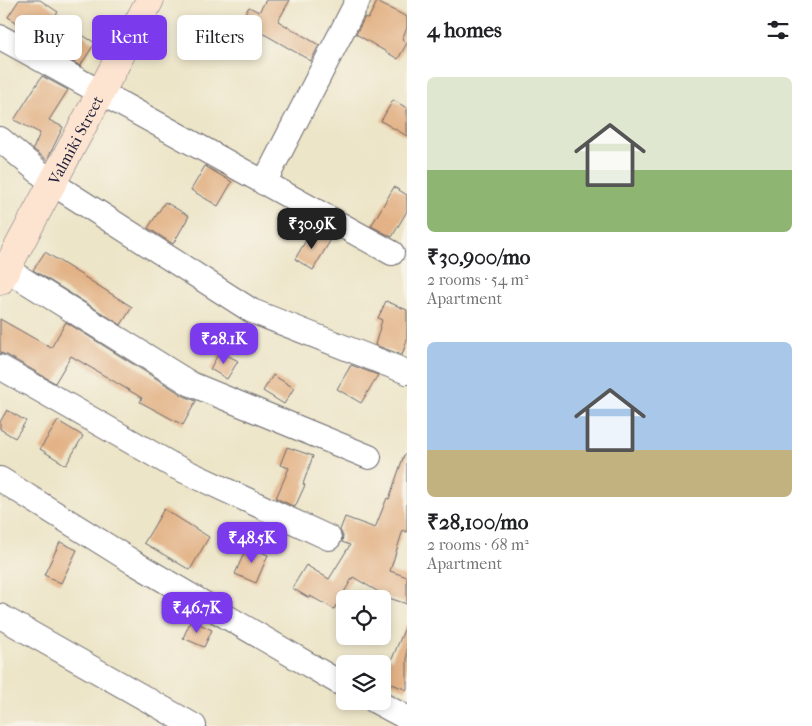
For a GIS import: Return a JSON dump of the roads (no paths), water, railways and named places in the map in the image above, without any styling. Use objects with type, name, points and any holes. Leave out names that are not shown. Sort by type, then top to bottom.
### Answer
[{"type":"street","name":"Valmiki Street","points":[[3,275],[150,0]]},
{"type":"street","points":[[264,183],[358,0]]},
{"type":"street","points":[[0,37],[392,253]]},
{"type":"street","points":[[0,139],[52,183],[252,311],[407,372]]},
{"type":"street","points":[[3,275],[191,384],[370,457]]},
{"type":"street","points":[[0,368],[174,466],[330,538]]},
{"type":"street","points":[[0,479],[133,562],[336,681]]},
{"type":"street","points":[[0,616],[194,726]]},
{"type":"street","points":[[391,710],[407,718]]}]
